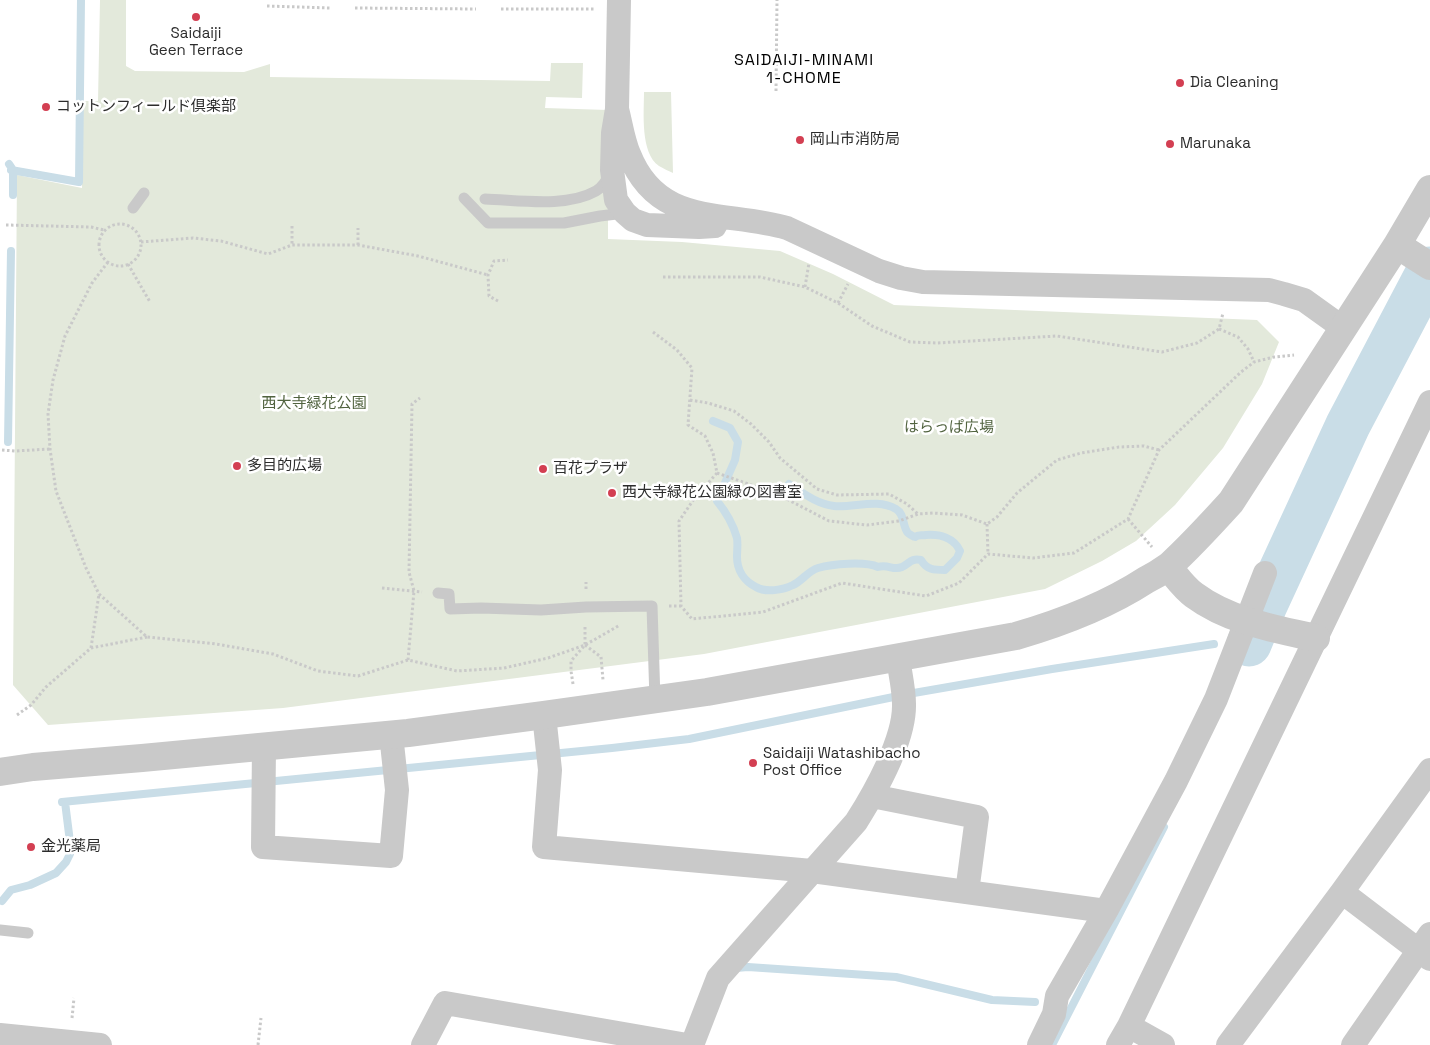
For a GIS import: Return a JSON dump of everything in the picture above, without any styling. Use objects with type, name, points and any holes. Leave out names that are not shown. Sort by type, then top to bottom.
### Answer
[{"type":"street","points":[[614,210],[612,170],[613,134],[617,109],[619,0]]},
{"type":"street","points":[[617,109],[628,153],[636,170],[646,184],[667,202],[696,212],[787,228],[879,271],[901,278],[923,282],[1268,290],[1304,300],[1343,328]]},
{"type":"street","points":[[614,210],[621,189],[623,166],[628,153]]},
{"type":"street","points":[[0,772],[32,767],[392,734],[655,700],[1016,636],[1052,626],[1082,614],[1128,592],[1160,557],[1201,535],[1231,502],[1296,404],[1343,328],[1413,255],[1430,189]]},
{"type":"street","points":[[614,210],[647,225],[699,227],[760,222]]},
{"type":"street","points":[[1163,1045],[1123,1035],[1430,402]]},
{"type":"street","points":[[1160,557],[1193,595],[1219,610],[1278,630],[1316,638]]},
{"type":"street","points":[[1039,1045],[1054,1014],[1057,996],[1106,911],[1176,782],[1216,698],[1266,573]]},
{"type":"street","points":[[692,1045],[718,978],[856,822],[872,796],[896,746],[902,725],[904,705],[898,658]]},
{"type":"street","points":[[544,715],[550,770],[544,848],[812,871],[1106,911]]},
{"type":"street","points":[[264,746],[263,848],[391,856],[397,790],[392,734]]},
{"type":"street","points":[[1228,1045],[1430,770]]},
{"type":"street","points":[[872,796],[977,817],[966,892]]},
{"type":"street","points":[[1342,892],[1426,948],[1353,1045]]},
{"type":"street","points":[[423,1045],[445,1003],[687,1045]]},
{"type":"street","points":[[0,1035],[93,1045]]},
{"type":"lane","points":[[485,199],[553,202],[575,199],[597,191],[605,183],[612,170]]},
{"type":"lane","points":[[134,208],[144,193]]},
{"type":"lane","points":[[464,198],[488,223],[564,223],[614,210]]},
{"type":"lane","points":[[438,593],[449,594],[450,609],[541,610],[652,606],[655,700]]},
{"type":"lane","points":[[0,930],[28,933]]},
{"type":"path","points":[[776,91],[777,0]]},
{"type":"path","points":[[267,6],[330,8]]},
{"type":"path","points":[[355,8],[476,9]]},
{"type":"path","points":[[501,9],[597,9]]},
{"type":"path","points":[[115,224],[129,226],[139,235],[141,242],[141,248],[134,260],[121,266],[108,262],[100,250],[99,243],[104,230],[115,224]]},
{"type":"path","points":[[6,225],[91,227],[104,230]]},
{"type":"path","points":[[292,226],[292,245]]},
{"type":"path","points":[[358,228],[358,245]]},
{"type":"path","points":[[141,242],[193,238],[221,241],[268,254],[292,245],[358,245],[418,256],[488,274]]},
{"type":"path","points":[[805,287],[810,257]]},
{"type":"path","points":[[498,301],[489,296],[488,274],[494,260],[508,260]]},
{"type":"path","points":[[108,262],[92,283],[65,336],[53,380],[48,414],[50,449],[56,491],[86,568],[99,594],[147,637]]},
{"type":"path","points":[[128,264],[150,302]]},
{"type":"path","points":[[663,277],[760,277],[805,287],[838,303],[872,326],[910,342],[937,343],[1057,336],[1162,352],[1197,343],[1220,329],[1224,309]]},
{"type":"path","points":[[838,303],[849,282]]},
{"type":"path","points":[[1220,329],[1238,337],[1248,349],[1254,362]]},
{"type":"path","points":[[653,332],[678,350],[692,368],[688,425],[705,436],[713,453],[717,472]]},
{"type":"path","points":[[988,554],[1033,558],[1074,553],[1128,519],[1159,450],[1254,362],[1294,354]]},
{"type":"path","points":[[408,660],[414,591],[408,572],[412,404],[420,398]]},
{"type":"path","points":[[690,400],[708,403],[734,412],[751,424],[769,442],[780,458],[817,490],[837,495],[890,494],[907,504],[918,514]]},
{"type":"path","points":[[987,524],[996,517],[1017,493],[1056,460],[1119,446],[1144,446],[1159,450]]},
{"type":"path","points":[[2,450],[50,449]]},
{"type":"path","points":[[717,472],[777,494],[829,521],[867,525],[899,521],[918,514],[934,512],[962,515],[987,524]]},
{"type":"path","points":[[717,472],[694,499],[679,521],[681,606],[692,619],[763,612],[842,583],[926,596],[959,584],[988,554],[987,524]]},
{"type":"path","points":[[1128,519],[1160,557]]},
{"type":"path","points":[[382,588],[438,593]]},
{"type":"path","points":[[90,648],[99,594]]},
{"type":"path","points":[[17,716],[90,648],[147,637],[216,644],[272,654],[318,671],[358,676],[408,660],[457,670],[504,668],[548,658],[585,645],[652,606],[681,606]]},
{"type":"path","points":[[585,645],[601,657],[604,686]]},
{"type":"path","points":[[574,690],[571,671],[572,662],[585,645]]},
{"type":"path","points":[[72,1023],[74,998]]},
{"type":"path","points":[[258,1045],[261,1018]]},
{"type":"green space","name":"西大寺緑花公園","points":[[100,0],[126,0],[126,66],[135,71],[244,72],[270,64],[270,77],[550,81],[551,63],[583,63],[582,98],[546,97],[545,108],[608,110],[608,239],[682,242],[780,251],[833,274],[894,305],[1257,320],[1279,342],[1262,384],[1223,448],[1175,505],[1136,541],[1102,561],[1045,589],[704,654],[283,708],[48,725],[13,685],[17,175],[82,188],[82,101],[98,101]]},
{"type":"green space","points":[[644,92],[671,92],[673,173],[659,166],[649,152],[644,132]]},
{"type":"waterway","points":[[11,170],[79,182],[81,0]]},
{"type":"waterway","points":[[9,164],[13,170],[13,195]]},
{"type":"waterway","points":[[8,442],[11,251]]},
{"type":"waterway","points":[[1249,644],[1348,425],[1430,269]]},
{"type":"waterway","points":[[713,421],[730,428],[738,442],[735,460],[717,501],[729,518],[735,533],[737,540],[737,562],[740,571],[748,582],[756,587],[769,590],[789,587],[814,569],[840,564],[865,564],[896,568],[902,567],[913,560],[921,560],[931,569],[945,570],[957,558],[960,551],[954,543],[941,536],[919,535],[915,537],[908,533],[899,511],[889,506],[881,504],[828,505],[810,498],[789,484]]},
{"type":"waterway","points":[[62,802],[689,739],[908,694],[1214,644]]},
{"type":"waterway","points":[[2,901],[11,890],[30,885],[56,873],[66,862],[70,854],[70,842],[65,802]]},
{"type":"waterway","points":[[1052,1045],[1164,827]]},
{"type":"waterway","points":[[736,968],[748,967],[896,977],[992,1000],[1035,1002]]},
{"type":"place","name":"Saidaiji Geen Terrace","points":[[196,17]]},
{"type":"place","name":"Dia Cleaning","points":[[1180,83]]},
{"type":"place","name":"コットンフィールド倶楽部","points":[[46,107]]},
{"type":"place","name":"岡山市消防局","points":[[800,140]]},
{"type":"place","name":"Marunaka","points":[[1170,144]]},
{"type":"place","name":"多目的広場","points":[[237,466]]},
{"type":"place","name":"百花プラザ","points":[[543,469]]},
{"type":"place","name":"西大寺緑花公園緑の図書室","points":[[612,493]]},
{"type":"place","name":"Saidaiji Watashibacho Post Office","points":[[753,763]]},
{"type":"place","name":"金光薬局","points":[[31,847]]},
{"type":"district","name":"SAIDAIJI-MINAMI 1-CHOME","points":[[804,70]]},
{"type":"park label","name":"はらっぱ広場","points":[[949,428]]}]
